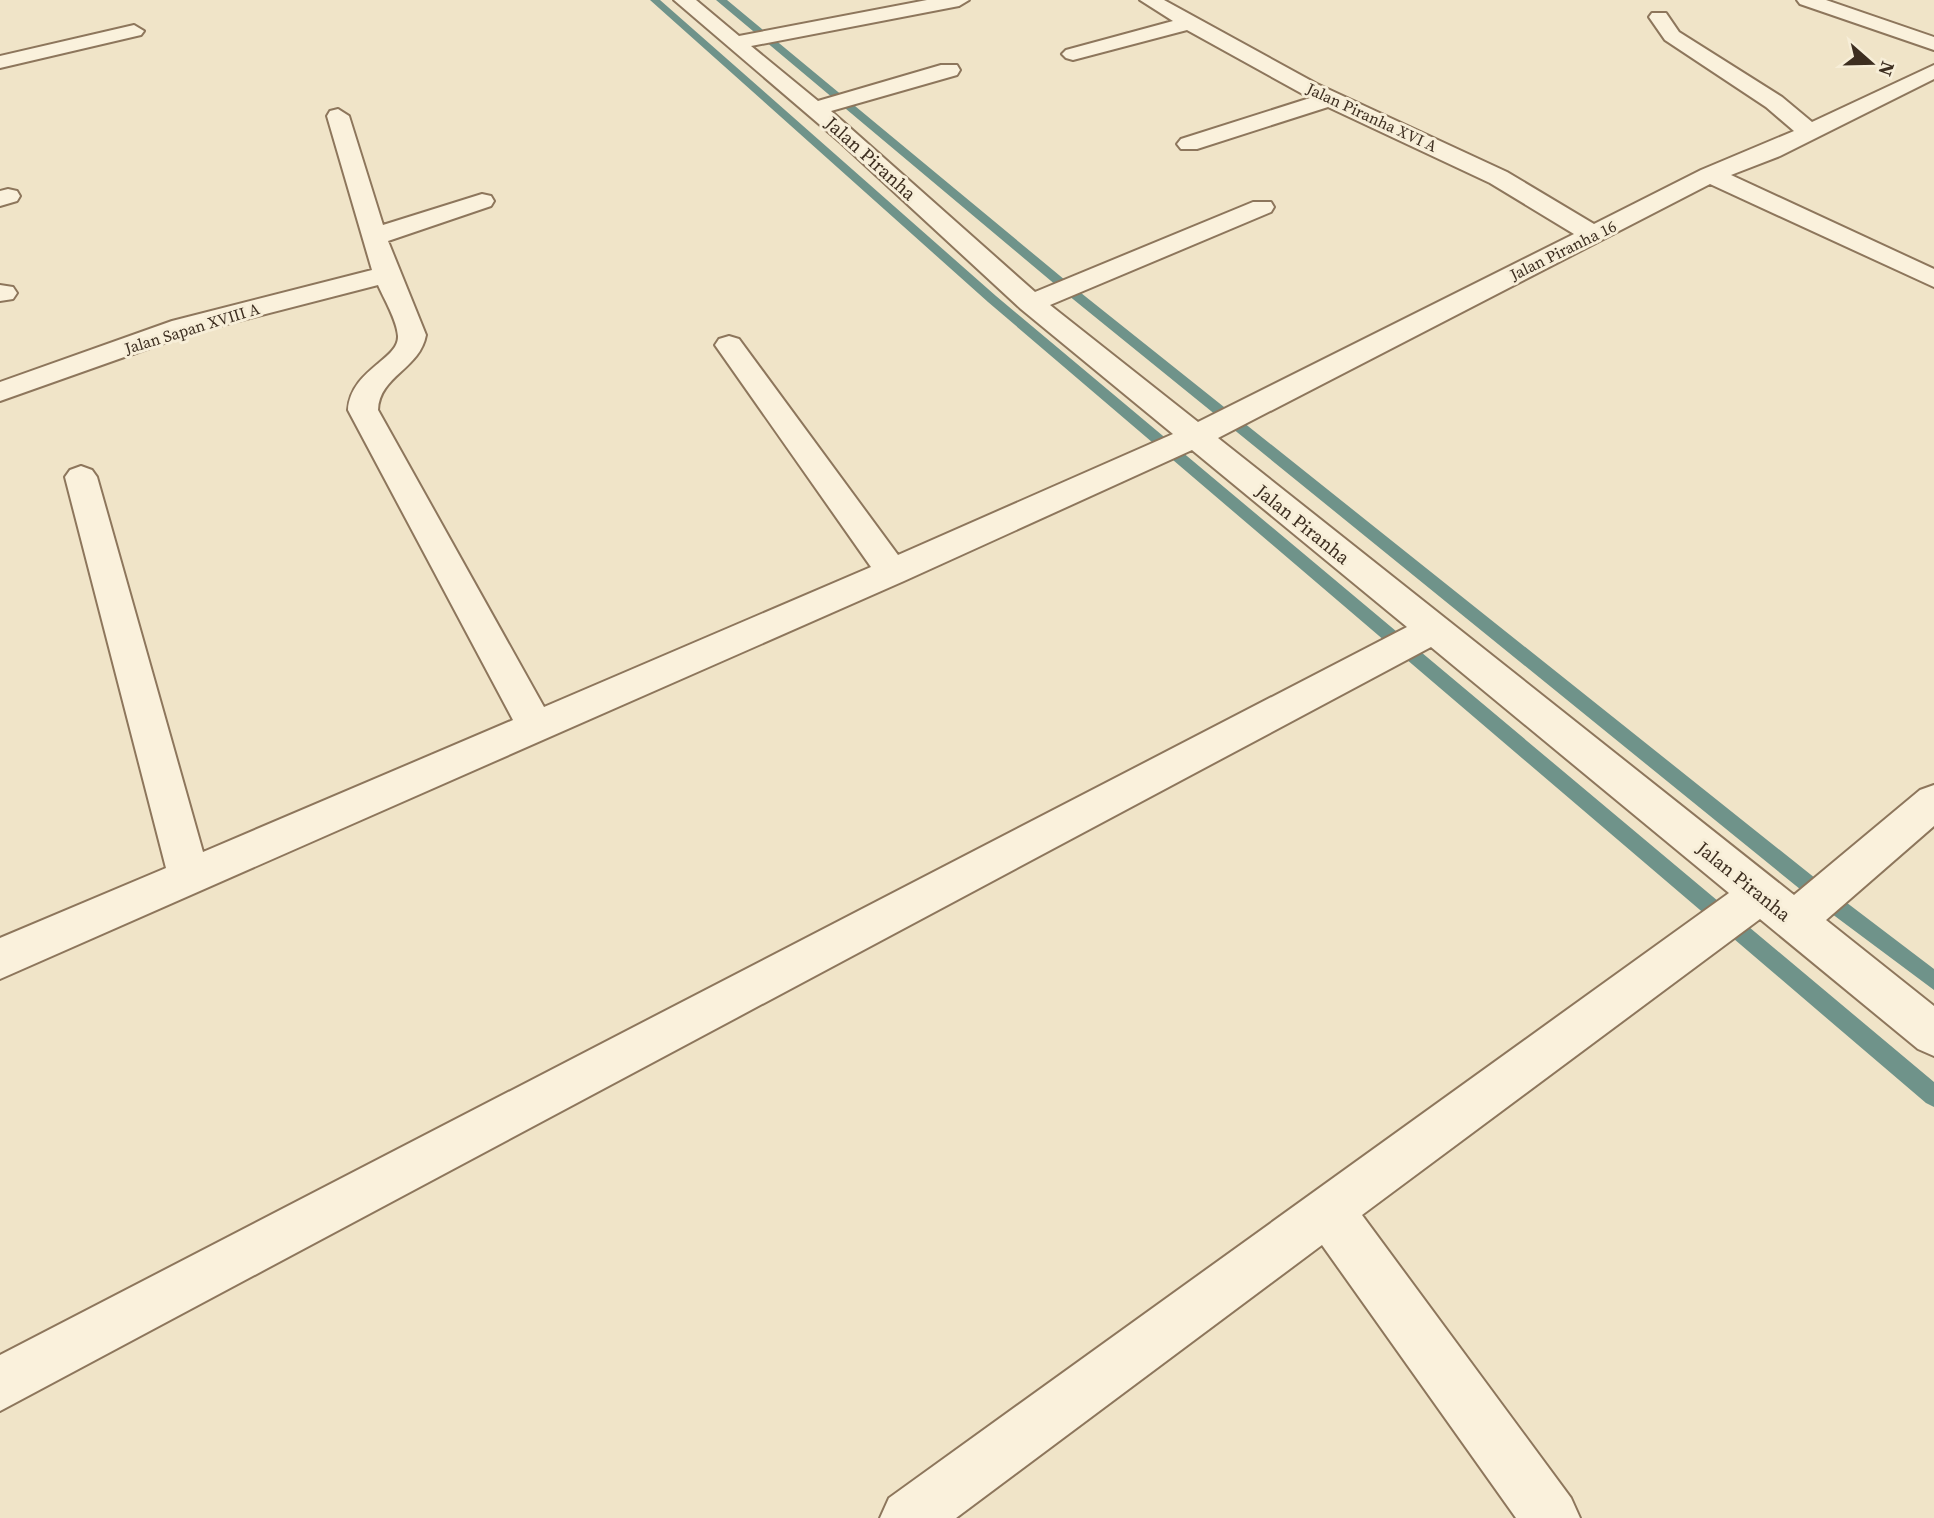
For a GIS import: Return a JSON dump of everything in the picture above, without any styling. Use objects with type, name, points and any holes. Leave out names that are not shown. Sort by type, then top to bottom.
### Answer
[{"type":"street","name":"Jalan Piranha","points":[[684,0],[816,109],[1031,303],[1934,1034]]},
{"type":"street","points":[[738,42],[959,0]]},
{"type":"street","name":"Jalan Piranha XVI A","points":[[1150,0],[1329,99],[1455,156],[1553,209],[1592,235]]},
{"type":"street","points":[[1807,0],[1855,8],[1934,44]]},
{"type":"street","points":[[1659,17],[1672,36],[1774,102],[1809,132]]},
{"type":"street","points":[[1073,54],[1189,23]]},
{"type":"street","points":[[0,62],[134,31]]},
{"type":"street","points":[[816,109],[949,70]]},
{"type":"street","name":"Jalan Piranha 16","points":[[0,959],[892,572],[1196,436],[1710,175],[1772,151],[1934,71]]},
{"type":"street","points":[[1189,144],[1329,99]]},
{"type":"street","points":[[338,116],[374,237],[412,335],[412,346],[406,356],[369,383],[362,400],[363,410],[535,725]]},
{"type":"street","points":[[1710,175],[1934,279]]},
{"type":"street","points":[[374,237],[482,201]]},
{"type":"street","points":[[1031,303],[1262,206]]},
{"type":"street","name":"Jalan Sapan XVIII A","points":[[0,392],[181,327],[387,274]]},
{"type":"street","points":[[729,345],[892,572]]},
{"type":"street","points":[[81,477],[189,877]]},
{"type":"street","points":[[0,1384],[1433,630]]},
{"type":"street","points":[[909,1518],[1327,1210],[1934,802]]},
{"type":"street","points":[[1327,1210],[1551,1518]]},
{"type":"waterway","points":[[655,0],[992,299],[1934,1096]]},
{"type":"waterway","points":[[721,0],[1067,288],[1823,896],[1934,981]]}]
